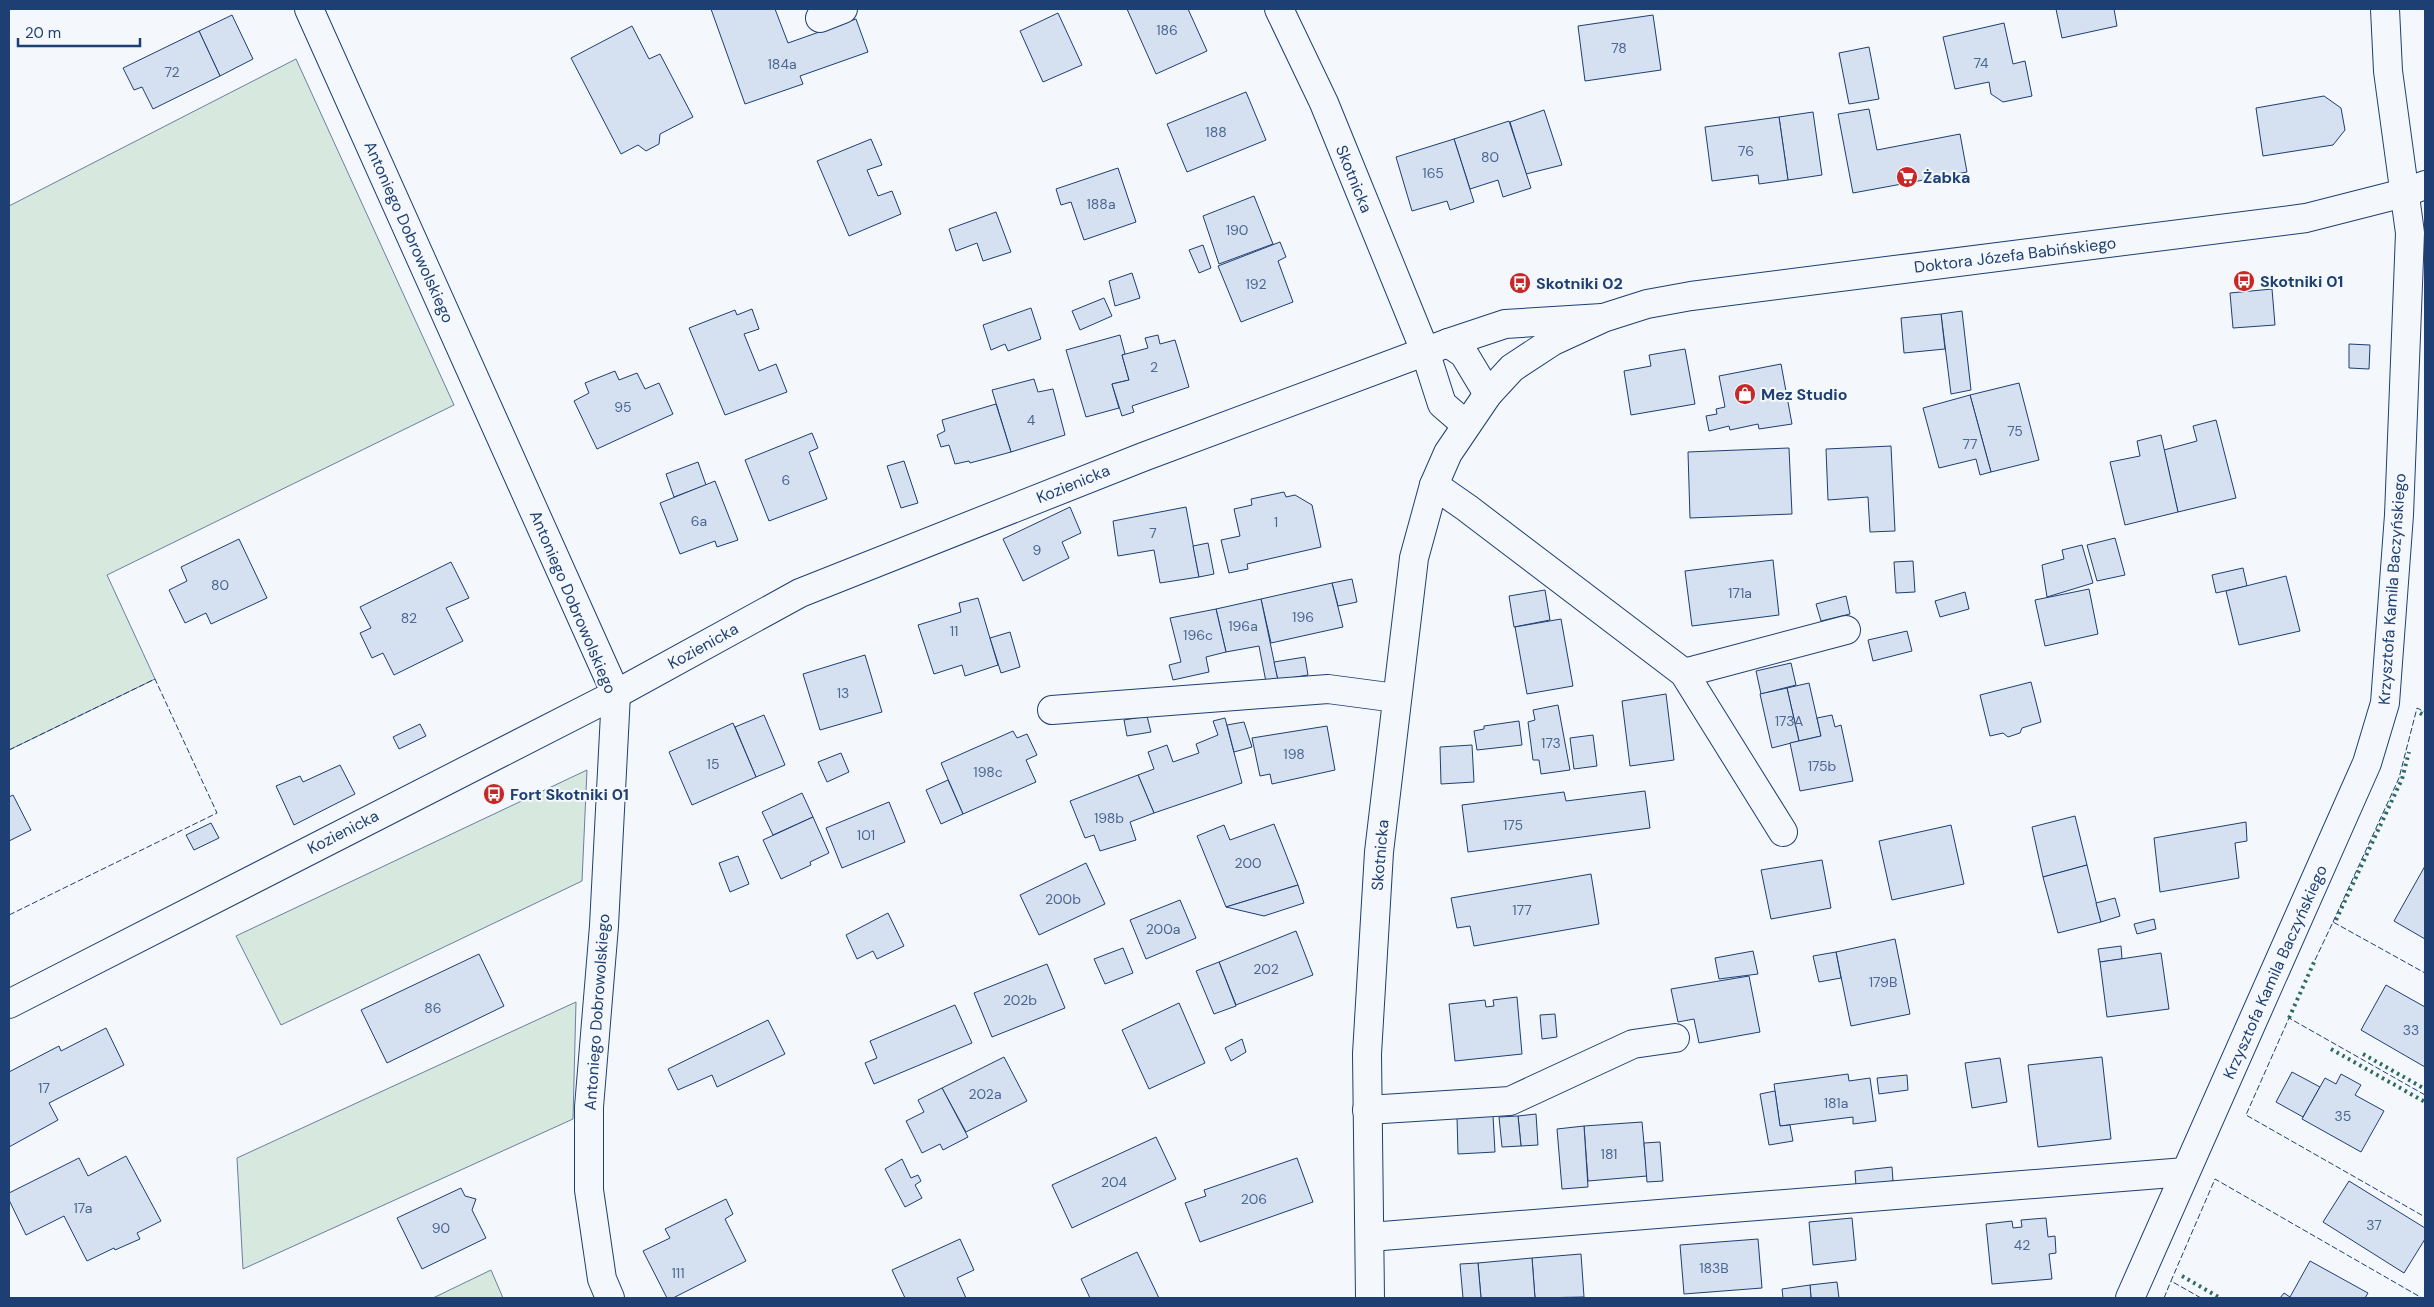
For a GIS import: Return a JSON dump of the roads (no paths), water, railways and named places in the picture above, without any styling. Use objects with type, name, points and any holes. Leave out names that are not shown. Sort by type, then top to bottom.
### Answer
[{"type":"street","name":"Antoniego Dobrowolskiego","points":[[309,9],[616,694],[604,926],[589,1107],[589,1190],[602,1279],[610,1298]]},
{"type":"street","name":"Skotnicka","points":[[1279,9],[1436,347],[1442,404],[1465,424]]},
{"type":"street","name":"Krzysztofa Kamila Baczyńskiego","points":[[2130,1298],[2367,763],[2385,703],[2418,239],[2414,189],[2388,71],[2385,9]]},
{"type":"street","name":"Doktora Józefa Babińskiego","points":[[1603,318],[1646,304],[1691,296],[2306,218],[2414,189]]},
{"type":"street","name":"Skotnicka","points":[[1370,1298],[1367,1054],[1379,852],[1414,558],[1434,485],[1448,452],[1465,424],[1488,394],[1512,368],[1553,341],[1603,318]]},
{"type":"street","points":[[1436,347],[1505,324],[1603,318]]},
{"type":"street","name":"Kozienicka","points":[[9,1004],[616,694],[800,593],[1143,457],[1343,384],[1436,347]]},
{"type":"street","name":"Skotnicka","points":[[1436,347],[1464,354],[1488,394]]},
{"type":"street","points":[[1434,485],[1684,673],[1783,832]]},
{"type":"street","points":[[1684,673],[1846,630]]},
{"type":"street","points":[[1052,710],[1328,690],[1396,698]]},
{"type":"street","points":[[1367,1110],[1510,1101],[1633,1044],[1675,1038]]},
{"type":"street","points":[[1370,1237],[2185,1172]]},
{"type":"place","name":"Żabka","points":[[1907,177]]},
{"type":"place","name":"Skotniki 01","points":[[2244,281]]},
{"type":"place","name":"Skotniki 02","points":[[1520,283]]},
{"type":"place","name":"Mez Studio","points":[[1745,394]]},
{"type":"place","name":"Fort Skotniki 01","points":[[494,794]]}]
